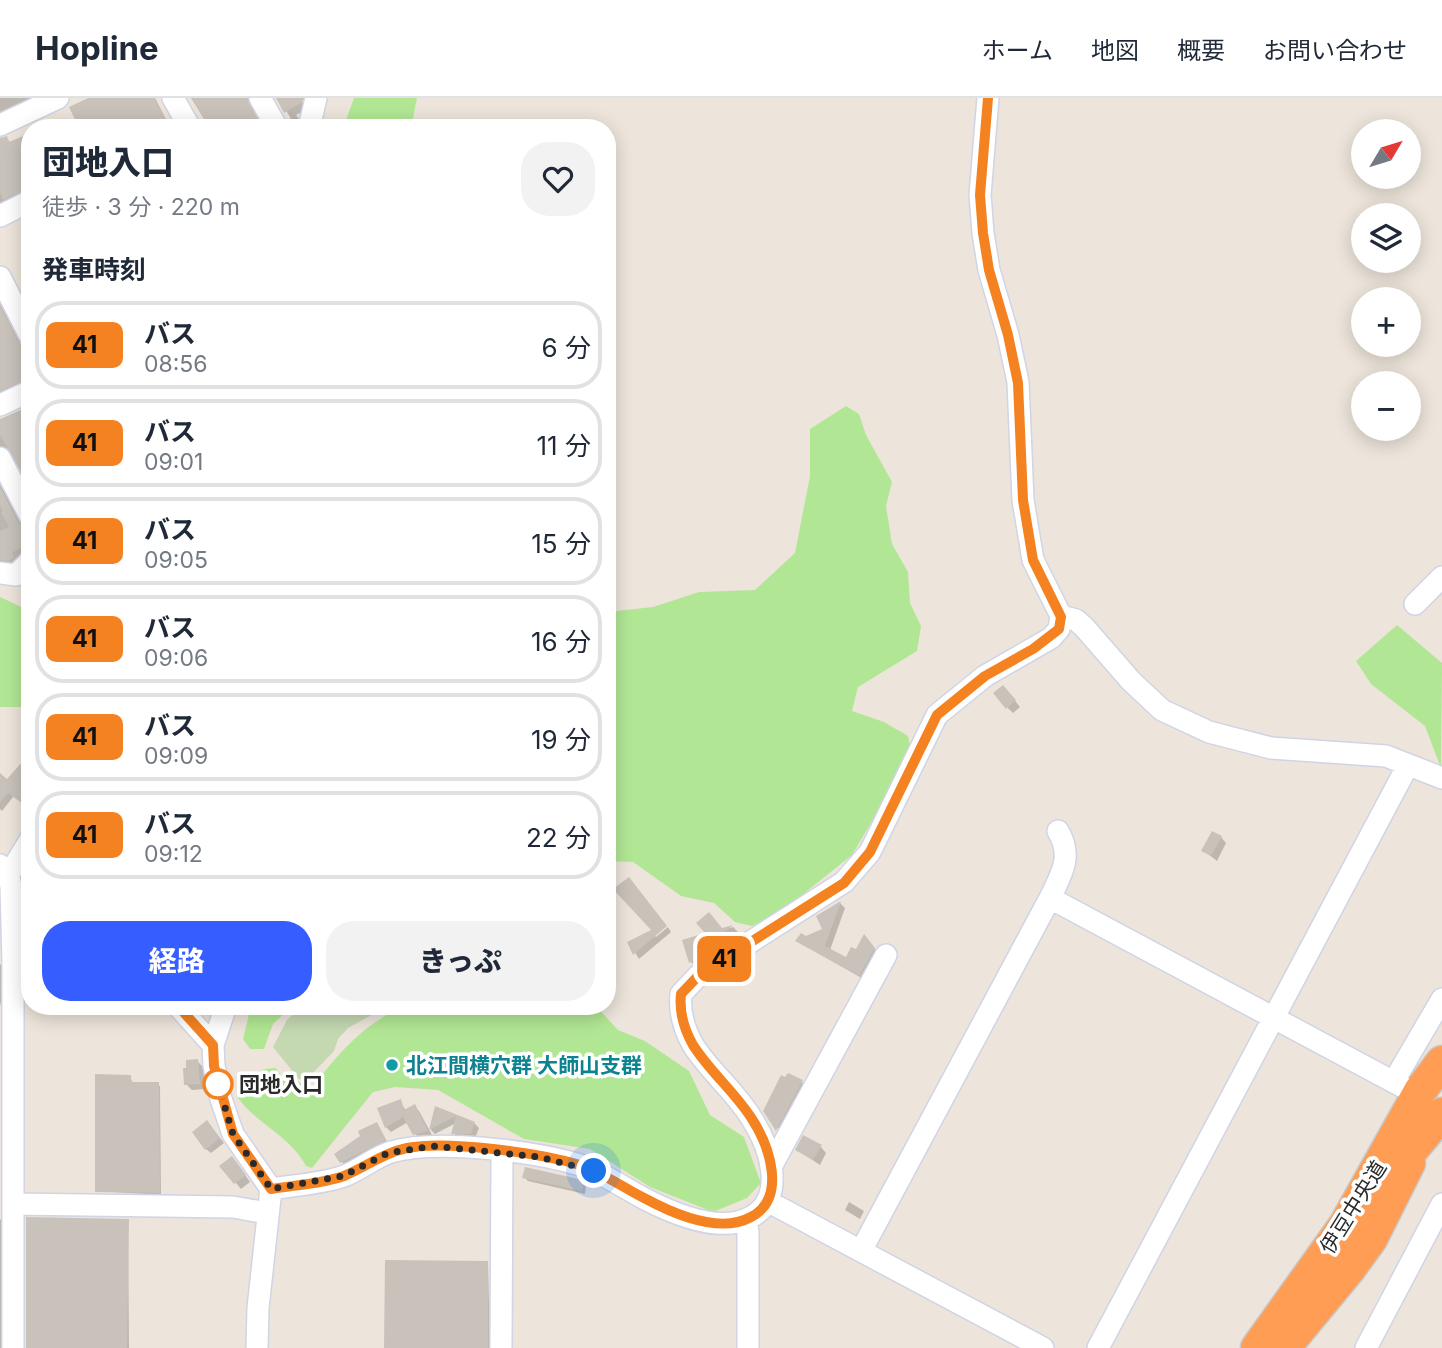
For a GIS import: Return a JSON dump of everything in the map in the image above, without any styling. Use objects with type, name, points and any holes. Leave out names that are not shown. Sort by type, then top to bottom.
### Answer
[{"type":"highway","points":[[1263,1343],[1371,1239],[1422,1125],[1420,1091],[1442,1062]]},
{"type":"highway","points":[[1263,1343],[1422,1125]]},
{"type":"street","points":[[0,125],[58,98]]},
{"type":"street","points":[[173,98],[182,119]]},
{"type":"street","points":[[260,98],[272,119]]},
{"type":"street","points":[[311,119],[316,98]]},
{"type":"street","points":[[271,1189],[343,1176],[388,1153],[433,1146],[502,1152],[579,1165],[680,1214],[728,1223],[746,1220],[762,1212],[769,1202],[773,1184],[771,1167],[754,1121],[692,1044],[683,1023],[681,994],[699,975],[844,883],[870,852],[937,715],[985,676],[1051,638],[1059,629],[1061,617],[1033,560],[1023,500],[1018,383],[1008,335],[989,270],[983,233],[980,195],[988,98]]},
{"type":"street","points":[[0,216],[21,206]]},
{"type":"street","points":[[0,277],[21,318]]},
{"type":"street","points":[[0,405],[21,395]]},
{"type":"street","points":[[0,458],[21,477]]},
{"type":"street","points":[[0,573],[16,575],[21,570]]},
{"type":"street","points":[[1415,604],[1442,577]]},
{"type":"street","points":[[1061,617],[1076,620],[1162,710],[1185,722],[1231,740],[1271,748],[1348,751],[1386,756],[1442,778]]},
{"type":"street","points":[[1098,1348],[1408,765]]},
{"type":"street","points":[[861,1251],[1066,864],[1067,854],[1058,831]]},
{"type":"street","points":[[13,1348],[14,912],[3,869],[13,868],[21,855]]},
{"type":"street","points":[[1050,898],[1399,1084],[1442,999]]},
{"type":"street","points":[[771,1167],[886,955]]},
{"type":"street","points":[[186,1015],[213,1045]]},
{"type":"street","points":[[223,1015],[213,1045],[214,1066],[233,1134],[271,1189],[257,1348]]},
{"type":"street","points":[[501,1348],[502,1152]]},
{"type":"street","points":[[769,1202],[1043,1348]]},
{"type":"street","points":[[13,1204],[233,1207],[267,1213]]},
{"type":"street","points":[[1366,1348],[1442,1204]]},
{"type":"street","points":[[746,1220],[748,1348]]},
{"type":"green space","points":[[354,98],[417,98],[413,119],[346,119]]},
{"type":"green space","points":[[846,406],[859,414],[866,435],[892,482],[886,506],[892,544],[908,572],[910,603],[921,626],[917,651],[858,687],[852,711],[884,722],[908,736],[910,746],[895,782],[852,855],[782,911],[752,926],[735,922],[714,903],[681,896],[633,862],[616,861],[616,611],[653,607],[699,592],[755,590],[795,553],[810,476],[810,429]]},
{"type":"green space","points":[[0,597],[21,607],[21,707],[0,707]]},
{"type":"green space","points":[[1397,625],[1442,663],[1441,768],[1425,726],[1371,684],[1356,661]]},
{"type":"green space","points":[[249,1015],[282,1015],[273,1024],[264,1049],[250,1049],[243,1039]]},
{"type":"green space","points":[[292,1015],[372,1015],[348,1028],[338,1039],[334,1051],[306,1080],[299,1079],[273,1047]]},
{"type":"green space","points":[[387,1015],[604,1015],[618,1030],[645,1041],[689,1071],[710,1115],[744,1137],[761,1183],[747,1198],[713,1212],[650,1187],[590,1149],[524,1139],[438,1090],[395,1087],[373,1092],[312,1168],[306,1166],[292,1147],[238,1098],[241,1082],[264,1069],[276,1068],[283,1078],[313,1087],[349,1044]]},
{"type":"building","points":[[88,98],[154,98],[165,119],[75,119],[69,107]]},
{"type":"building","points":[[192,98],[247,98],[258,119],[204,119]]},
{"type":"building","points":[[276,98],[303,98],[301,103],[284,113]]},
{"type":"building","points":[[7,136],[9,142],[21,137],[21,192],[3,200],[0,192],[0,138]]},
{"type":"building","points":[[0,306],[21,344],[21,382],[0,391]]},
{"type":"building","points":[[21,410],[21,471],[0,435],[0,419]]},
{"type":"building","points":[[0,487],[21,525],[21,548],[12,553],[14,558],[8,561],[0,560],[0,531],[9,527],[0,505]]},
{"type":"building","points":[[1003,685],[1016,700],[1006,709],[993,693]]},
{"type":"building","points":[[21,763],[21,802],[8,793],[0,802],[0,773],[7,779]]},
{"type":"building","points":[[1212,831],[1222,836],[1211,856],[1201,851]]},
{"type":"building","points":[[629,877],[667,926],[633,955],[627,942],[651,930],[616,892],[616,887]]},
{"type":"building","points":[[841,901],[825,946],[846,957],[851,947],[856,949],[864,934],[875,948],[859,976],[795,941],[801,933],[806,936],[822,929],[816,916]]},
{"type":"building","points":[[709,912],[722,928],[733,925],[702,952],[704,956],[689,963],[682,940],[705,933],[696,923]]},
{"type":"building","points":[[198,1059],[200,1084],[184,1085],[183,1068],[186,1068],[186,1060]]},
{"type":"building","points":[[788,1073],[803,1080],[776,1131],[763,1111],[781,1075],[785,1077]]},
{"type":"building","points":[[95,1074],[131,1075],[131,1082],[159,1082],[160,1193],[95,1192]]},
{"type":"building","points":[[401,1099],[404,1110],[415,1104],[428,1131],[413,1135],[403,1117],[385,1128],[377,1108]]},
{"type":"building","points":[[435,1106],[475,1122],[471,1134],[451,1134],[456,1116],[429,1130]]},
{"type":"building","points":[[207,1120],[220,1138],[205,1150],[192,1132]]},
{"type":"building","points":[[377,1122],[386,1140],[340,1163],[334,1154],[360,1136],[358,1131]]},
{"type":"building","points":[[803,1135],[822,1145],[813,1160],[795,1150]]},
{"type":"building","points":[[232,1156],[246,1175],[234,1184],[219,1166]]},
{"type":"building","points":[[525,1167],[583,1180],[582,1191],[522,1178]]},
{"type":"building","points":[[26,1217],[129,1219],[127,1348],[26,1348]]},
{"type":"building","points":[[385,1260],[488,1261],[488,1348],[384,1348]]},
{"type":"bus line","name":"41","points":[[186,1015],[213,1045],[221,1099],[233,1134],[271,1189],[343,1176],[388,1153],[433,1146],[502,1152],[579,1165],[601,1174],[662,1208],[706,1221],[728,1223],[746,1220],[762,1212],[769,1202],[773,1184],[771,1167],[762,1140],[754,1121],[692,1044],[683,1023],[681,994],[699,975],[844,883],[870,852],[937,715],[985,676],[1051,638],[1059,629],[1061,617],[1033,560],[1023,500],[1018,383],[1008,335],[989,270],[983,233],[980,195],[988,98]]},
{"type":"place","name":"北江間横穴群 大師山支群","points":[[392,1065]]},
{"type":"place","name":"団地入口","points":[[218,1084]]},
{"type":"route","points":[[218,1084],[233,1134],[271,1189],[343,1176],[388,1153],[433,1146],[539,1157],[579,1165],[594,1171]]}]
